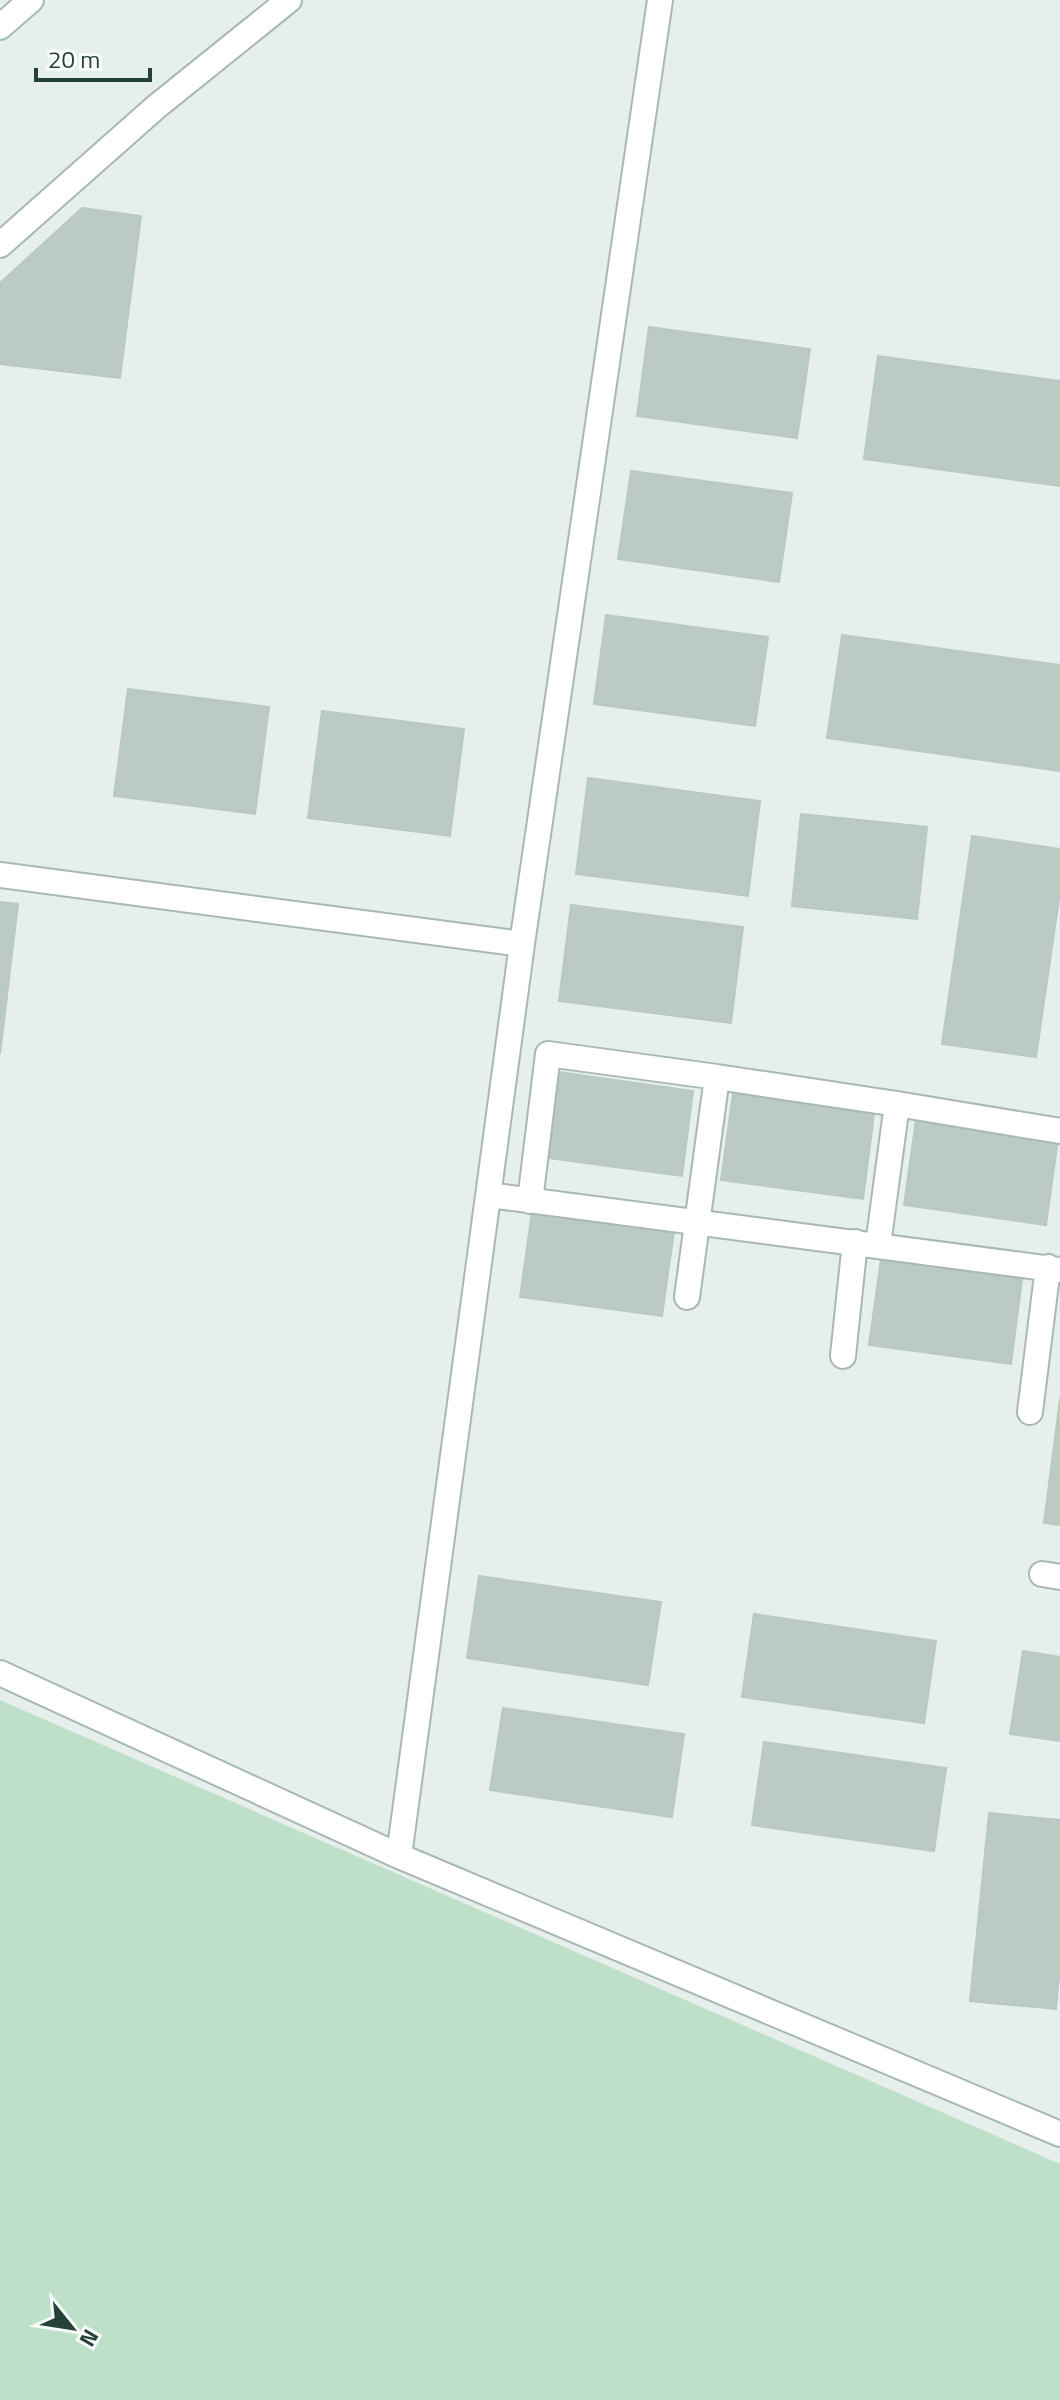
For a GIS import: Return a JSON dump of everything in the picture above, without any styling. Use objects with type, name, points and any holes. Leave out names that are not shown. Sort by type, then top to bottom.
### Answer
[{"type":"street","points":[[0,27],[31,0]]},
{"type":"street","points":[[0,245],[156,107],[289,0]]},
{"type":"street","points":[[399,1856],[522,944],[660,0]]},
{"type":"street","points":[[0,875],[522,944]]},
{"type":"street","points":[[530,1201],[548,1054],[897,1104],[1060,1131]]},
{"type":"street","points":[[687,1297],[717,1077]]},
{"type":"street","points":[[843,1356],[897,1104]]},
{"type":"street","points":[[489,1195],[1054,1268],[1030,1412]]},
{"type":"street","points":[[0,1673],[399,1856],[1060,2134]]},
{"type":"green space","points":[[0,1700],[1060,2164],[1060,2400],[0,2400]]},
{"type":"building","points":[[82,208],[141,216],[120,378],[0,364],[0,283]]},
{"type":"building","points":[[649,327],[810,349],[797,438],[637,416]]},
{"type":"building","points":[[878,356],[1060,381],[1060,486],[864,459]]},
{"type":"building","points":[[631,471],[792,493],[779,582],[618,559]]},
{"type":"building","points":[[606,615],[768,637],[755,726],[594,704]]},
{"type":"building","points":[[842,635],[1060,665],[1060,771],[827,738]]},
{"type":"building","points":[[128,689],[269,707],[255,814],[114,796]]},
{"type":"building","points":[[322,711],[464,729],[450,836],[308,818]]},
{"type":"building","points":[[588,778],[760,801],[748,896],[576,874]]},
{"type":"building","points":[[801,814],[927,827],[917,919],[792,906]]},
{"type":"building","points":[[972,836],[1060,849],[1060,892],[1036,1057],[942,1044]]},
{"type":"building","points":[[0,902],[18,904],[0,1054]]},
{"type":"building","points":[[571,905],[743,927],[731,1023],[559,1001]]},
{"type":"building","points":[[551,1071],[693,1091],[682,1176],[540,1157]]},
{"type":"building","points":[[733,1094],[874,1114],[863,1199],[721,1180]]},
{"type":"building","points":[[916,1120],[1058,1139],[1046,1225],[904,1205]]},
{"type":"building","points":[[532,1212],[674,1231],[662,1316],[520,1297]]},
{"type":"building","points":[[881,1259],[1022,1279],[1011,1364],[869,1345]]},
{"type":"building","points":[[1060,1399],[1060,1525],[1044,1523]]},
{"type":"building","points":[[479,1576],[661,1602],[648,1685],[467,1658]]},
{"type":"building","points":[[754,1614],[936,1641],[924,1723],[742,1697]]},
{"type":"building","points":[[1023,1651],[1060,1657],[1060,1741],[1010,1734]]},
{"type":"building","points":[[503,1708],[684,1734],[672,1817],[490,1790]]},
{"type":"building","points":[[764,1742],[946,1768],[934,1851],[752,1825]]},
{"type":"building","points":[[989,1813],[1060,1820],[1060,1965],[1056,2009],[970,2001]]}]
